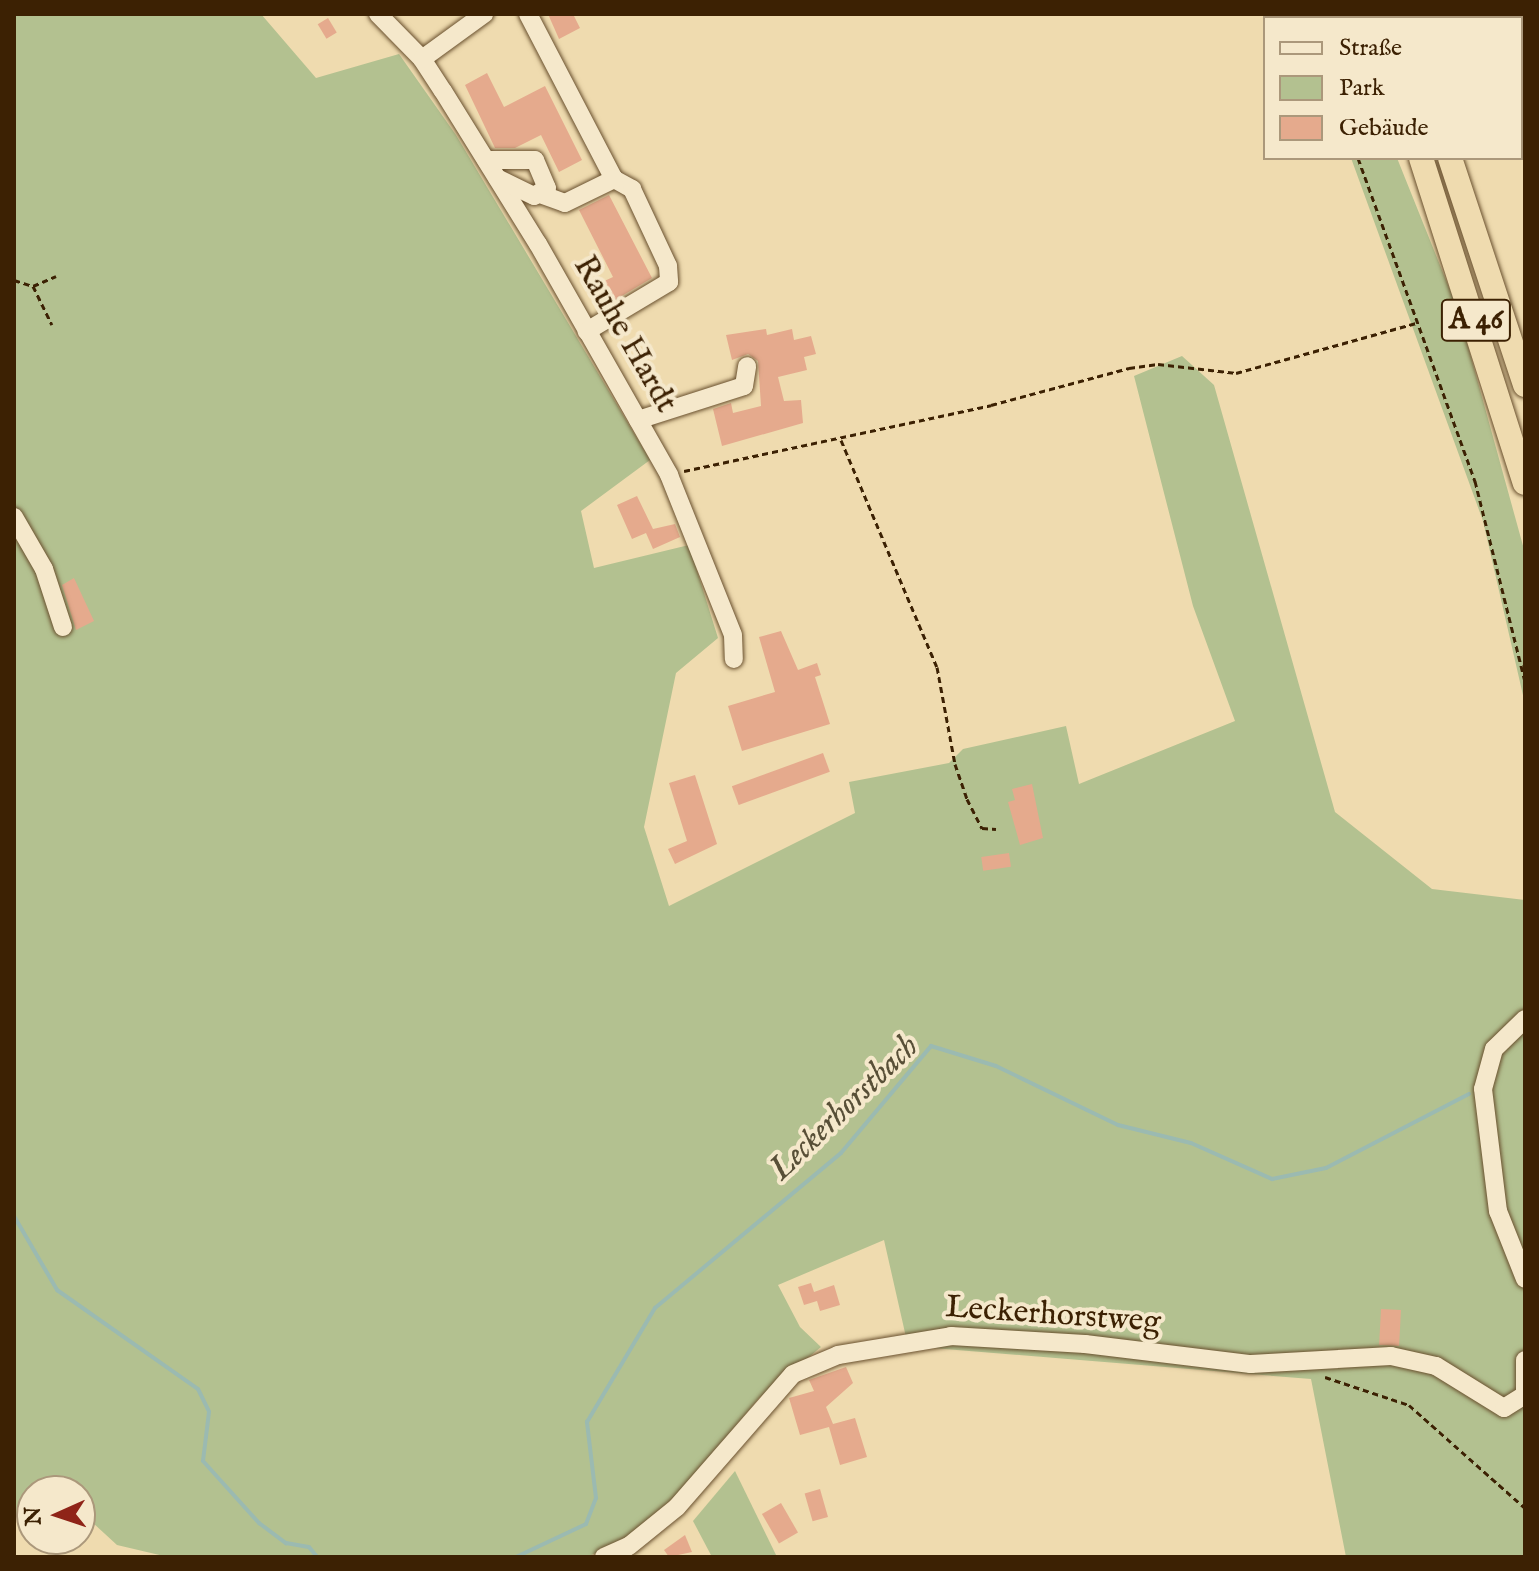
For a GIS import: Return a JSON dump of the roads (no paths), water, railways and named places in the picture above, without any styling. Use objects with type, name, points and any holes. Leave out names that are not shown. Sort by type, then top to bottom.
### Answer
[{"type":"highway","name":"A 46","points":[[1422,160],[1525,483]]},
{"type":"highway","name":"A 46","points":[[1451,160],[1525,385]]},
{"type":"street","name":"Rauhe Hardt","points":[[378,14],[422,59],[486,160],[669,475],[733,635],[734,659]]},
{"type":"street","points":[[422,59],[484,14]]},
{"type":"street","points":[[528,14],[614,179],[632,189],[668,266],[669,282],[587,331]]},
{"type":"street","points":[[486,160],[535,160],[547,188],[543,195]]},
{"type":"street","points":[[497,178],[565,203],[614,179]]},
{"type":"street","points":[[638,420],[744,386],[747,366]]},
{"type":"street","points":[[14,517],[44,569],[63,627]]},
{"type":"street","points":[[1525,1019],[1494,1049],[1483,1089],[1498,1211],[1525,1279]]},
{"type":"street","name":"Leckerhorstweg","points":[[604,1557],[629,1546],[677,1507],[793,1374],[838,1355],[951,1336],[1085,1344],[1251,1364],[1416,1358],[1504,1408],[1525,1395],[1525,1360]]},
{"type":"waterway","name":"Leckerhorstbach","points":[[516,1557],[586,1524],[596,1498],[587,1422],[655,1308],[841,1153],[931,1046],[996,1066],[1118,1125],[1191,1143],[1272,1179],[1326,1168],[1469,1094]]},
{"type":"waterway","name":"Leckerhorstbach","points":[[14,1216],[57,1290],[198,1389],[209,1412],[203,1461],[259,1523],[286,1543],[309,1547],[317,1557]]}]
